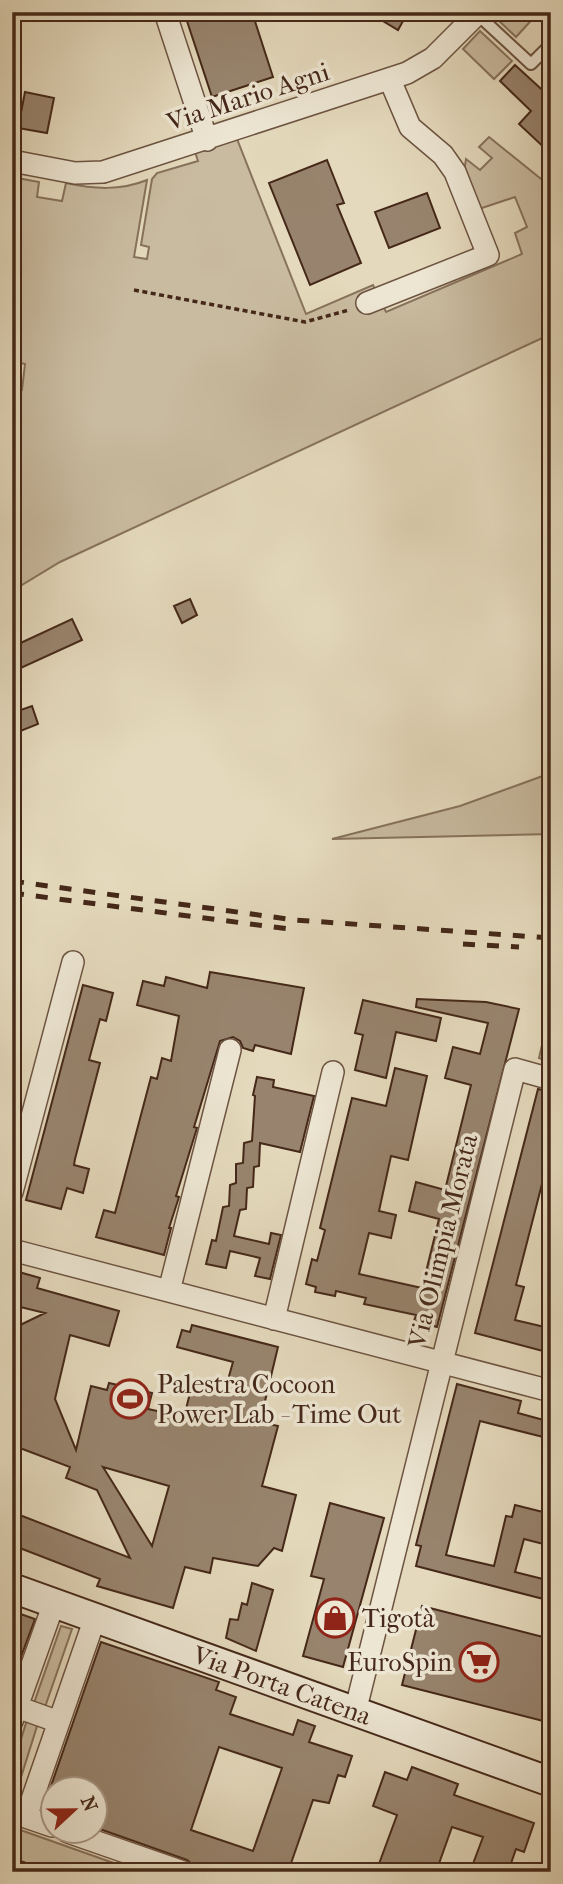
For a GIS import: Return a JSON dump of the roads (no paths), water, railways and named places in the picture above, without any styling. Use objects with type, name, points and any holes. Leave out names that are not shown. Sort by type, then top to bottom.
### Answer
[{"type":"main road","name":"Via Porta Catena","points":[[12,1588],[551,1782]]},
{"type":"street","points":[[165,12],[207,140]]},
{"type":"street","name":"Via Mario Agni","points":[[12,161],[92,173],[135,164],[390,80],[433,58],[478,13]]},
{"type":"street","points":[[367,303],[488,255],[455,172],[443,155],[410,127],[390,80]]},
{"type":"street","points":[[12,1192],[73,962]]},
{"type":"street","points":[[169,1291],[230,1050]]},
{"type":"street","name":"Via Olimpia Morata","points":[[355,1712],[515,1069],[551,1079]]},
{"type":"street","points":[[274,1319],[333,1072]]},
{"type":"street","points":[[12,1250],[551,1391]]},
{"type":"street","points":[[54,1604],[15,1714],[59,1722]]},
{"type":"street","points":[[38,1821],[19,1814],[59,1722],[95,1618]]},
{"type":"street","points":[[108,1846],[183,1872]]},
{"type":"lane","points":[[478,13],[531,64],[551,44]]},
{"type":"railway","points":[[12,881],[295,920],[551,938]]},
{"type":"railway","points":[[12,893],[289,929]]},
{"type":"railway","points":[[463,944],[519,947]]},
{"type":"place","name":"Palestra Cocoon Power Lab - Time Out","points":[[130,1399]]},
{"type":"place","name":"Tigotà","points":[[335,1618]]},
{"type":"place","name":"EuroSpin","points":[[479,1662]]}]
